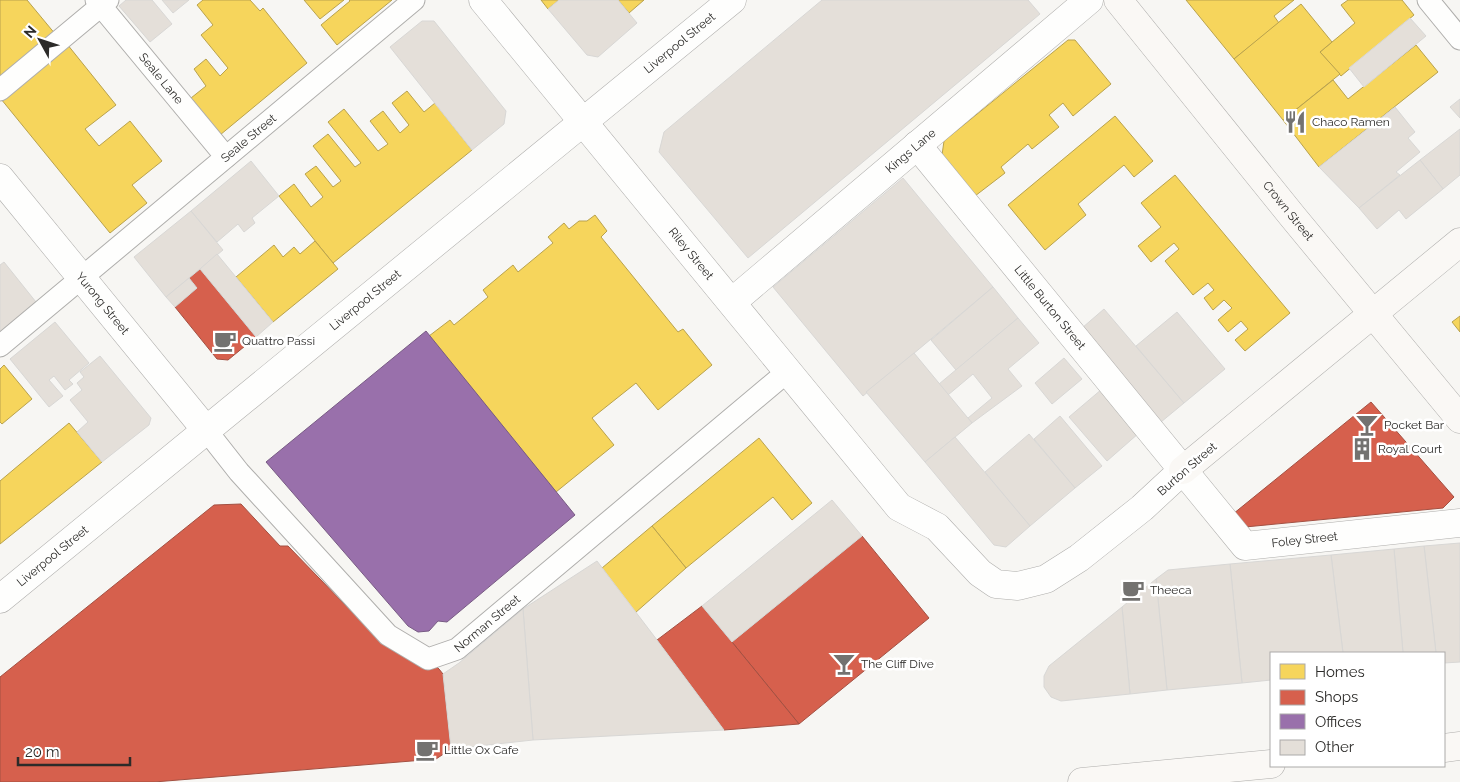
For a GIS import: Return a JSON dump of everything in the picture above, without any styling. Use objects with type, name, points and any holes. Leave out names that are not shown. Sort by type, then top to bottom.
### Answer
[{"type":"street","name":"Riley Street","points":[[483,0],[732,302],[786,372],[899,507]]},
{"type":"street","name":"Liverpool Street","points":[[0,599],[732,0]]},
{"type":"street","name":"Kings Lane","points":[[732,302],[1089,0]]},
{"type":"street","name":"Crown Street","points":[[1118,0],[1460,419]]},
{"type":"street","name":"Little Burton Street","points":[[916,145],[1184,470]]},
{"type":"street","name":"Yurong Street","points":[[0,178],[206,430]]},
{"type":"street","name":"Burton Street","points":[[899,507],[937,526],[980,573],[996,584],[1018,586],[1046,579],[1079,558],[1142,508],[1184,470],[1460,242]]},
{"type":"street","name":"Foley Street","points":[[1184,470],[1245,546],[1460,522]]},
{"type":"street","points":[[1445,748],[1460,746]]},
{"type":"street","points":[[1082,782],[1270,764]]},
{"type":"lane","name":"Seale Street","points":[[0,346],[414,0]]},
{"type":"lane","points":[[1428,0],[1460,39]]},
{"type":"lane","name":"Seale Lane","points":[[101,2],[226,157]]},
{"type":"lane","points":[[0,90],[101,2]]},
{"type":"lane","name":"Norman Street","points":[[206,430],[239,472],[388,635],[428,659],[456,649],[786,372]]},
{"type":"building: Homes","points":[[0,0],[27,0],[56,35],[0,80]]},
{"type":"building: Homes","points":[[203,0],[250,0],[260,11],[263,8],[307,63],[220,135],[191,98],[206,86],[194,69],[206,59],[220,76],[228,68],[201,35],[213,25],[197,5]]},
{"type":"building: Homes","points":[[304,0],[344,0],[320,19]]},
{"type":"building: Homes","points":[[349,0],[392,0],[337,45],[321,25]]},
{"type":"building: Homes","points":[[541,0],[559,0],[548,9]]},
{"type":"building: Homes","points":[[618,0],[644,0],[629,13]]},
{"type":"building: Homes","points":[[1186,0],[1294,0],[1274,16],[1279,23],[1234,59]]},
{"type":"building: Homes","points":[[1348,0],[1402,0],[1414,15],[1341,76],[1320,52],[1355,23],[1341,5]]},
{"type":"building: Homes","points":[[1301,4],[1332,42],[1320,52],[1340,74],[1283,120],[1234,59]]},
{"type":"building: Homes","points":[[1068,40],[1075,40],[1111,84],[1073,116],[1063,103],[1049,115],[1059,127],[1032,149],[1028,144],[1001,167],[1005,173],[975,196],[942,155],[944,141]]},
{"type":"building: Homes","points":[[67,44],[116,105],[85,129],[99,146],[130,121],[162,161],[132,185],[147,203],[110,233],[1,99]]},
{"type":"building: Homes","points":[[1416,45],[1438,72],[1319,167],[1283,120],[1333,80],[1348,99]]},
{"type":"building: Homes","points":[[407,91],[424,112],[435,103],[472,150],[333,263],[279,196],[294,184],[311,207],[323,197],[305,174],[316,166],[333,187],[341,181],[313,146],[328,134],[355,167],[361,163],[328,122],[344,109],[378,151],[388,144],[370,121],[383,111],[400,133],[409,125],[392,103]]},
{"type":"building: Homes","points":[[1115,116],[1153,161],[1134,177],[1124,165],[1078,204],[1086,215],[1045,250],[1008,205]]},
{"type":"building: Homes","points":[[1175,175],[1290,313],[1245,351],[1235,340],[1248,329],[1241,321],[1228,332],[1218,320],[1232,308],[1224,300],[1213,310],[1204,298],[1214,290],[1208,283],[1193,295],[1165,261],[1179,249],[1174,243],[1151,262],[1138,246],[1161,227],[1141,203]]},
{"type":"building: Homes","points":[[595,215],[607,231],[601,237],[678,332],[683,329],[712,365],[658,410],[636,383],[592,418],[614,445],[556,492],[429,336],[450,320],[454,325],[488,297],[483,290],[513,265],[518,272],[553,243],[548,237],[564,223],[569,229],[579,221],[587,221]]},
{"type":"building: Homes","points":[[315,241],[338,269],[273,322],[236,277],[274,245],[283,257],[294,247],[300,254]]},
{"type":"building: Homes","points":[[1460,316],[1460,332],[1452,322]]},
{"type":"building: Homes","points":[[4,365],[32,399],[2,424],[0,422],[0,369]]},
{"type":"building: Homes","points":[[69,423],[102,462],[0,544],[0,481]]},
{"type":"building: Homes","points":[[759,438],[812,503],[792,520],[773,497],[686,568],[652,526]]},
{"type":"building: Homes","points":[[652,526],[686,568],[635,613],[602,568]]},
{"type":"building: Shops","points":[[200,269],[256,337],[228,360],[217,359],[175,307],[197,288],[189,278]]},
{"type":"building: Shops","name":"Royal Court","points":[[1371,402],[1454,497],[1443,508],[1245,527],[1233,514]]},
{"type":"building: Shops","points":[[241,504],[280,546],[288,546],[381,642],[433,663],[439,669],[443,674],[451,749],[436,759],[154,782],[0,782],[0,677],[214,505]]},
{"type":"building: Shops","points":[[862,536],[929,618],[799,724],[732,642]]},
{"type":"building: Shops","points":[[702,606],[799,724],[724,730],[657,640]]},
{"type":"building: Offices","points":[[426,331],[575,515],[447,622],[438,621],[429,631],[418,632],[408,626],[266,462]]},
{"type":"building: Other","points":[[126,0],[152,0],[172,24],[150,42],[119,6]]},
{"type":"building: Other","points":[[162,0],[189,0],[173,13]]},
{"type":"building: Other","points":[[559,0],[618,0],[637,23],[598,57],[587,55],[548,9]]},
{"type":"building: Other","points":[[822,0],[1028,0],[1040,14],[748,258],[659,152],[664,132]]},
{"type":"building: Other","points":[[1410,18],[1426,36],[1364,87],[1349,68]]},
{"type":"building: Other","points":[[422,21],[434,21],[506,111],[504,124],[472,150],[390,47]]},
{"type":"building: Other","points":[[1460,99],[1460,118],[1450,107]]},
{"type":"building: Other","points":[[1395,107],[1415,132],[1408,138],[1420,152],[1396,172],[1400,175],[1359,208],[1319,167]]},
{"type":"building: Other","points":[[1460,129],[1460,175],[1443,189],[1420,160]]},
{"type":"building: Other","points":[[1420,160],[1443,189],[1406,219],[1399,210],[1377,229],[1359,208]]},
{"type":"building: Other","points":[[251,161],[279,196],[252,218],[255,223],[244,232],[238,224],[217,242],[191,211]]},
{"type":"building: Other","points":[[903,178],[993,287],[863,396],[773,287]]},
{"type":"building: Other","points":[[191,211],[223,250],[166,297],[134,257]]},
{"type":"building: Other","points":[[217,254],[273,322],[256,337],[200,269]]},
{"type":"building: Other","points":[[4,262],[36,302],[0,332],[0,265]]},
{"type":"building: Other","points":[[189,278],[197,288],[175,307],[166,297]]},
{"type":"building: Other","points":[[993,287],[1018,318],[956,370],[931,340]]},
{"type":"building: Other","points":[[1104,309],[1184,403],[1161,422],[1082,328]]},
{"type":"building: Other","points":[[1177,312],[1225,369],[1184,403],[1136,346]]},
{"type":"building: Other","points":[[1018,318],[1039,343],[1008,369],[1022,386],[972,423],[968,418],[992,398],[973,374],[948,395],[939,384]]},
{"type":"building: Other","points":[[55,322],[89,363],[69,380],[73,384],[65,390],[54,376],[49,380],[63,396],[49,407],[10,359]]},
{"type":"building: Other","points":[[914,353],[972,423],[925,462],[866,392]]},
{"type":"building: Other","points":[[100,356],[151,418],[149,425],[102,462],[77,432],[88,422],[70,400],[82,390],[77,383],[84,377],[80,372]]},
{"type":"building: Other","points":[[1064,358],[1082,379],[1052,404],[1035,383]]},
{"type":"building: Other","points":[[1102,389],[1139,433],[1107,461],[1069,417]]},
{"type":"building: Other","points":[[1060,416],[1102,466],[1075,488],[1034,439]]},
{"type":"building: Other","points":[[1029,434],[1075,488],[1030,526],[985,472]]},
{"type":"building: Other","points":[[955,437],[1030,526],[1006,547],[994,545],[925,462]]},
{"type":"building: Other","points":[[832,500],[862,536],[732,642],[702,606]]},
{"type":"building: Other","points":[[1460,543],[1460,662],[1445,663],[1445,652],[1436,652],[1424,546]]},
{"type":"building: Other","points":[[1424,546],[1436,652],[1403,652],[1394,549]]},
{"type":"building: Other","points":[[1394,549],[1403,652],[1343,652],[1331,555]]},
{"type":"building: Other","points":[[1331,555],[1343,652],[1270,652],[1270,680],[1242,683],[1230,564]]},
{"type":"building: Other","points":[[597,561],[724,730],[533,740],[523,609]]},
{"type":"building: Other","points":[[1230,564],[1242,683],[1167,690],[1156,579],[1168,570]]},
{"type":"building: Other","points":[[1156,579],[1167,690],[1130,694],[1122,607]]},
{"type":"building: Other","points":[[1122,607],[1130,694],[1061,701],[1051,697],[1044,687],[1044,676],[1049,666]]},
{"type":"building: Other","points":[[523,609],[533,740],[451,749],[443,674],[459,663]]},
{"type":"place","name":"Chaco Ramen","points":[[1295,122]]},
{"type":"place","name":"Quattro Passi","points":[[225,341]]},
{"type":"place","name":"Pocket Bar","points":[[1367,425]]},
{"type":"place","name":"Royal Court","points":[[1362,449]]},
{"type":"place","name":"Theeca","points":[[1133,590]]},
{"type":"place","name":"The Cliff Dive","points":[[844,664]]},
{"type":"place","name":"Little Ox Cafe","points":[[427,750]]}]
